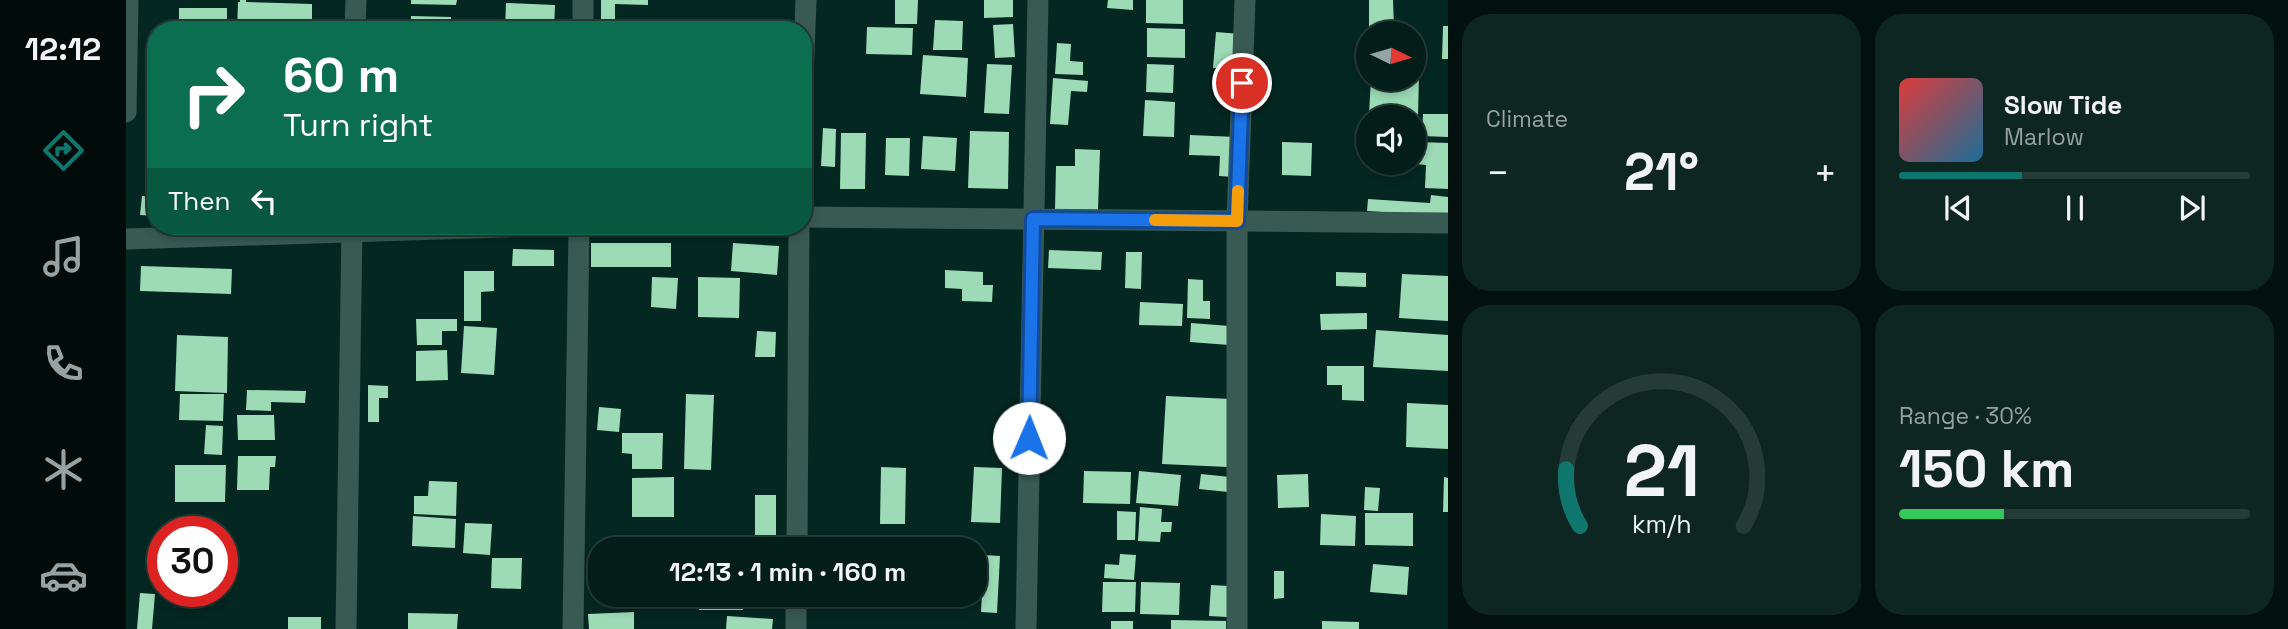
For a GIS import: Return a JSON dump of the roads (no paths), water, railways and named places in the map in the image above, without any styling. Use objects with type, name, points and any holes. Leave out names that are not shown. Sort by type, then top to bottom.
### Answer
[{"type":"street","points":[[126,112],[128,0]]},
{"type":"street","points":[[355,21],[356,0]]},
{"type":"street","points":[[583,0],[583,21]]},
{"type":"street","points":[[805,21],[806,0]]},
{"type":"street","points":[[1026,629],[1038,0]]},
{"type":"street","points":[[1237,629],[1237,221],[1245,0]]},
{"type":"street","points":[[812,217],[1448,223]]},
{"type":"street","points":[[126,239],[216,235]]},
{"type":"street","points":[[346,629],[352,235]]},
{"type":"street","points":[[573,629],[579,235]]},
{"type":"street","points":[[797,537],[799,235]]},
{"type":"street","points":[[796,607],[796,629]]}]
